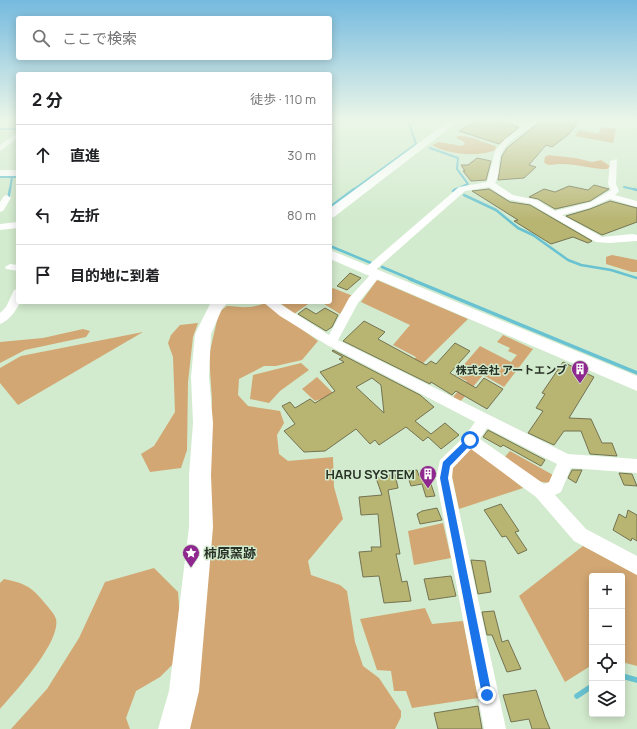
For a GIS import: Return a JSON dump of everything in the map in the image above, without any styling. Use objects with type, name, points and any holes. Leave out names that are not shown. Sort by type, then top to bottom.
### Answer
[{"type":"street","points":[[332,213],[410,154]]},
{"type":"street","points":[[490,184],[494,178],[496,159],[498,154]]},
{"type":"street","points":[[553,214],[590,205],[610,196],[615,191],[612,184],[614,161]]},
{"type":"street","points":[[0,173],[16,173]]},
{"type":"street","points":[[330,342],[353,301],[372,273],[462,189],[490,184],[504,194],[534,202],[599,240],[607,242],[633,237],[637,229]]},
{"type":"street","points":[[610,196],[637,204]]},
{"type":"street","points":[[0,209],[7,198]]},
{"type":"street","points":[[0,227],[16,225]]},
{"type":"street","points":[[332,255],[637,384]]},
{"type":"street","points":[[0,320],[11,309],[16,297]]},
{"type":"street","points":[[174,729],[184,691],[201,528],[200,475],[203,423],[200,377],[203,334],[215,307],[218,304]]},
{"type":"street","points":[[272,304],[330,342],[566,461],[637,466]]},
{"type":"street","points":[[484,420],[470,440],[446,465],[444,478],[495,729]]},
{"type":"street","points":[[470,440],[542,492],[580,535],[637,566]]},
{"type":"street","points":[[542,492],[555,487],[566,461]]},
{"type":"shaded area","points":[[548,155],[576,158],[592,162],[601,160],[610,166],[607,169],[564,164],[549,165],[544,162],[545,157]]},
{"type":"shaded area","points":[[612,255],[637,260],[637,272],[632,272],[606,264],[606,257]]},
{"type":"shaded area","points":[[377,280],[468,319],[416,370],[409,365],[416,357],[393,345],[410,325],[361,302]]},
{"type":"shaded area","points":[[333,288],[353,296],[340,314],[324,304],[332,304]]},
{"type":"shaded area","points":[[266,304],[318,341],[302,360],[276,366],[264,366],[239,379],[238,395],[248,406],[280,411],[284,423],[277,435],[279,454],[288,461],[333,457],[334,487],[343,519],[308,561],[311,575],[340,585],[347,591],[355,642],[363,666],[379,678],[401,711],[401,717],[395,729],[188,729],[212,400],[209,355],[219,312],[227,306],[251,307]]},
{"type":"shaded area","points":[[282,304],[308,304],[294,314]]},
{"type":"shaded area","points":[[198,323],[193,337],[188,382],[187,450],[181,468],[150,472],[141,454],[154,446],[175,412],[173,357],[168,343],[171,335],[180,325]]},
{"type":"shaded area","points":[[83,329],[90,331],[86,337],[25,350],[0,363],[0,342],[43,338]]},
{"type":"shaded area","points":[[143,332],[18,405],[0,383],[0,368],[21,356]]},
{"type":"shaded area","points":[[503,335],[533,349],[504,387],[483,375],[460,402],[453,397],[467,381],[455,375],[480,346],[511,362],[517,355],[508,351],[510,348],[497,342]]},
{"type":"shaded area","points":[[301,363],[309,370],[280,391],[269,403],[250,399],[253,375]]},
{"type":"shaded area","points":[[317,377],[348,408],[336,415],[321,399],[315,401],[302,389]]},
{"type":"shaded area","points":[[471,446],[523,488],[459,509],[452,476],[452,469]]},
{"type":"shaded area","points":[[510,451],[553,475],[549,483],[536,481],[504,458]]},
{"type":"shaded area","points":[[443,523],[451,558],[414,565],[408,531]]},
{"type":"shaded area","points":[[583,546],[637,575],[637,666],[625,663],[625,573],[589,573],[589,667],[565,682],[519,596]]},
{"type":"shaded area","points":[[154,568],[178,592],[180,619],[173,664],[160,677],[136,691],[126,718],[130,729],[11,729],[47,689],[79,638],[105,582]]},
{"type":"shaded area","points":[[4,579],[22,584],[39,596],[54,614],[56,619],[56,629],[36,666],[0,709],[0,583]]},
{"type":"shaded area","points":[[425,608],[432,624],[463,621],[478,698],[412,708],[406,691],[394,691],[391,671],[377,670],[360,619]]},
{"type":"building","points":[[503,154],[538,154],[529,165],[536,167],[524,178],[498,180]]},
{"type":"building","points":[[477,158],[491,161],[486,180],[471,181],[463,171],[465,171],[461,165],[468,165]]},
{"type":"building","points":[[594,185],[609,189],[590,201],[555,209],[538,199],[529,197],[544,189],[555,192],[569,186],[588,190]]},
{"type":"building","points":[[489,189],[510,202],[530,205],[592,241],[588,243],[573,237],[551,244],[514,221],[518,220],[472,191]]},
{"type":"building","points":[[610,201],[637,208],[637,222],[602,235],[566,216],[590,209]]},
{"type":"building","points":[[350,273],[361,278],[347,290],[337,286]]},
{"type":"building","points":[[306,308],[316,314],[325,308],[338,315],[332,327],[326,331],[298,314]]},
{"type":"building","points":[[364,321],[385,332],[378,339],[426,365],[431,361],[436,364],[455,343],[470,351],[450,373],[476,388],[484,378],[503,389],[487,409],[456,391],[452,395],[431,382],[430,384],[343,341]]},
{"type":"building","points":[[333,350],[420,395],[434,407],[415,421],[431,434],[445,423],[459,435],[441,449],[428,437],[423,441],[406,427],[379,445],[375,440],[370,444],[356,429],[325,451],[304,452],[284,431],[295,424],[282,406],[290,402],[295,408],[310,399],[315,403],[335,391],[320,372],[344,362],[339,359],[343,357],[332,351]],"holes":[[[372,378],[381,385],[384,413],[356,387]]]},
{"type":"building","points":[[563,362],[594,377],[569,418],[591,419],[602,443],[612,443],[617,456],[590,454],[581,431],[564,431],[554,445],[528,433],[543,411],[536,408],[545,394],[542,393]]},
{"type":"building","points":[[488,430],[545,460],[541,466],[503,445],[501,447],[483,437]]},
{"type":"building","points":[[417,470],[419,476],[422,475],[424,482],[430,481],[435,496],[426,497],[422,484],[411,486],[406,471]]},
{"type":"building","points":[[572,470],[582,470],[576,483],[568,478]]},
{"type":"building","points":[[619,473],[632,474],[637,486],[624,485]]},
{"type":"building","points":[[395,474],[398,488],[388,490],[400,554],[396,554],[402,582],[407,581],[411,601],[384,603],[379,576],[363,577],[359,552],[372,551],[371,547],[381,547],[378,514],[361,515],[359,497],[382,495],[376,478]]},
{"type":"building","points":[[501,504],[519,531],[515,532],[527,550],[518,554],[506,536],[502,537],[484,510]]},
{"type":"building","points":[[437,508],[442,520],[420,524],[417,514],[422,511]]},
{"type":"building","points":[[628,510],[637,515],[637,541],[632,538],[631,541],[613,530],[619,514],[626,518]]},
{"type":"building","points":[[471,560],[485,561],[491,592],[478,594]]},
{"type":"building","points":[[451,576],[456,596],[429,600],[424,579]]},
{"type":"building","points":[[494,611],[502,642],[508,640],[521,669],[507,672],[492,635],[487,635],[482,612]]},
{"type":"building","points":[[536,690],[550,729],[532,729],[529,719],[511,722],[503,695]]},
{"type":"building","points":[[478,706],[482,729],[438,729],[434,713]]},
{"type":"waterway","points":[[353,190],[402,154]]},
{"type":"waterway","points":[[447,154],[458,158],[457,169],[468,184],[455,189]]},
{"type":"waterway","points":[[0,177],[12,177]]},
{"type":"waterway","points":[[10,190],[12,177]]},
{"type":"waterway","points":[[624,187],[637,190],[634,189]]},
{"type":"waterway","points":[[8,200],[10,189]]},
{"type":"waterway","points":[[332,206],[354,189]]},
{"type":"waterway","points":[[464,195],[496,210],[518,228],[533,235],[568,260],[581,265],[611,270],[637,278]]},
{"type":"waterway","points":[[332,247],[371,263]]},
{"type":"waterway","points":[[382,267],[413,280]]},
{"type":"waterway","points":[[410,279],[637,373]]},
{"type":"waterway","points":[[625,677],[637,680]]},
{"type":"waterway","points":[[577,696],[589,688]]},
{"type":"place","name":"株式会社 アートエンブ","points":[[580,384]]},
{"type":"place","name":"HARU SYSTEM","points":[[428,489]]},
{"type":"place","name":"柿原窯跡","points":[[191,568]]},
{"type":"route","points":[[470,440],[446,465],[444,478],[487,695]]}]
